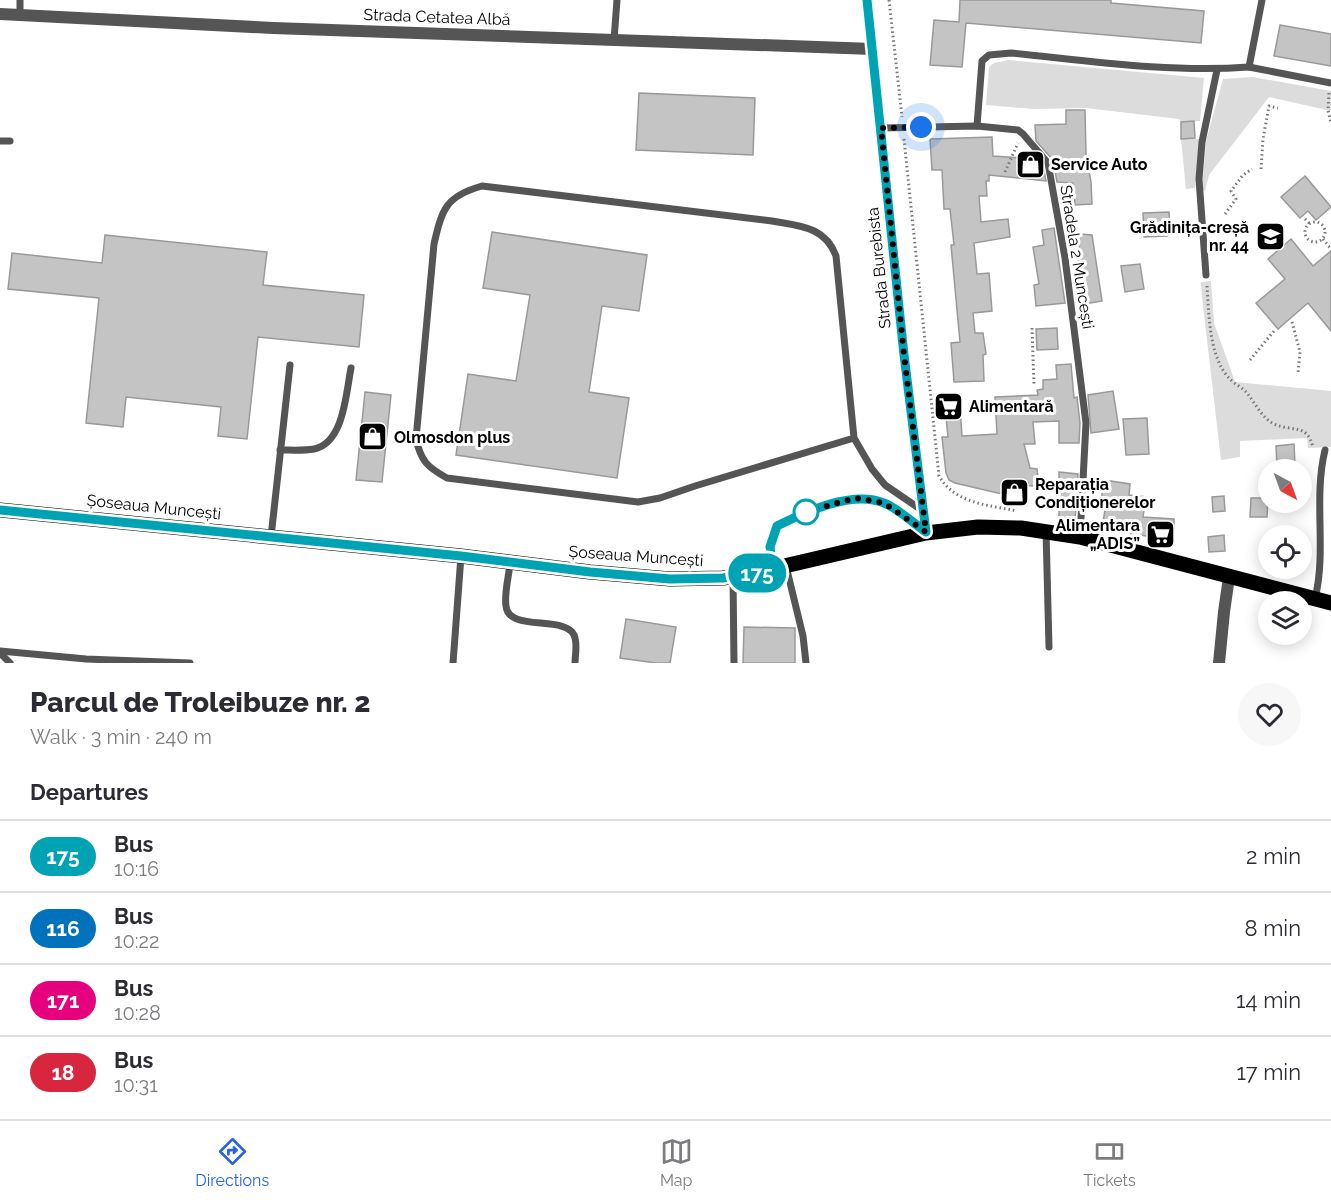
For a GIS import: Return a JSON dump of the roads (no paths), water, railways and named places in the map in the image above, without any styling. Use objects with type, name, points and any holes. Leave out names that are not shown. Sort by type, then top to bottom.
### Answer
[{"type":"main road","name":"Strada Burebista","points":[[867,0],[904,355],[926,532]]},
{"type":"main road","name":"Șoseaua Muncești","points":[[0,510],[670,579],[733,576],[780,568],[926,532],[978,527],[1021,528],[1080,537],[1331,603]]},
{"type":"street","name":"Strada Cetatea Albă","points":[[0,14],[273,28],[873,49]]},
{"type":"street","points":[[1219,663],[1229,577]]},
{"type":"lane","points":[[20,0],[20,15]]},
{"type":"lane","points":[[614,40],[616,0]]},
{"type":"lane","points":[[1249,67],[1262,0]]},
{"type":"lane","points":[[881,128],[977,126],[982,61],[989,55],[1011,53],[1152,68],[1217,70],[1249,67],[1330,82]]},
{"type":"lane","points":[[1206,275],[1199,179],[1202,142],[1217,70]]},
{"type":"lane","name":"Stradela 2 Muncești","points":[[977,126],[1018,130],[1048,163],[1050,169],[1071,303],[1086,423],[1080,537]]},
{"type":"lane","points":[[0,141],[10,141]]},
{"type":"lane","points":[[854,438],[660,498],[638,502],[447,478],[432,470],[420,457],[416,439],[434,244],[440,216],[452,200],[466,191],[482,186],[772,221],[804,227],[822,234],[832,245],[836,256],[854,438],[872,469],[885,485],[924,511]]},
{"type":"lane","points":[[271,537],[290,365]]},
{"type":"lane","points":[[280,450],[313,449],[325,445],[334,437],[339,427],[351,368]]},
{"type":"lane","points":[[1315,598],[1322,561],[1320,478],[1325,450]]},
{"type":"lane","points":[[806,663],[803,636],[780,568],[770,547],[777,526],[806,512],[855,498],[884,503],[926,532]]},
{"type":"lane","points":[[1046,531],[1049,647]]},
{"type":"lane","points":[[453,663],[461,556]]},
{"type":"lane","points":[[510,563],[506,607],[510,615],[522,620],[567,627],[573,633],[576,644],[574,663]]},
{"type":"lane","points":[[733,576],[734,663]]},
{"type":"lane","points":[[0,652],[117,662],[190,663]]},
{"type":"lane","points":[[0,652],[10,663]]},
{"type":"place","name":"Service Auto","points":[[1030,164]]},
{"type":"place","name":"Grădinița-creșă nr. 44","points":[[1270,236]]},
{"type":"place","name":"Alimentară","points":[[948,406]]},
{"type":"place","name":"Olmosdon plus","points":[[373,437]]},
{"type":"place","name":"Reparația Condiționerelor","points":[[1014,493]]},
{"type":"place","name":"Alimentara „ADIS”","points":[[1161,534]]}]
